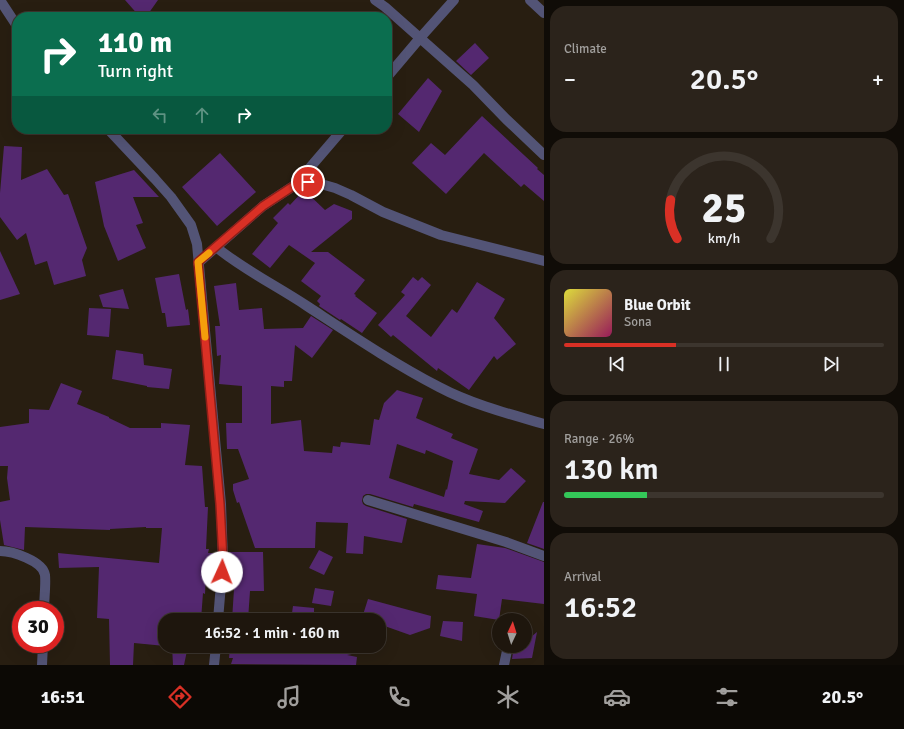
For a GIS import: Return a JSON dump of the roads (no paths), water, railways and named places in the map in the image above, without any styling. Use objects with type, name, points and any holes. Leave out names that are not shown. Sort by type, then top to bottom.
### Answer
[{"type":"street","points":[[0,0],[12,18]]},
{"type":"street","points":[[375,0],[391,12]]},
{"type":"street","points":[[392,71],[454,0]]},
{"type":"street","points":[[530,0],[544,14]]},
{"type":"street","points":[[392,13],[473,85],[506,119],[544,154]]},
{"type":"street","points":[[113,134],[171,197],[191,225],[197,244],[220,504],[223,560],[219,613]]},
{"type":"street","points":[[198,262],[263,206],[295,185],[339,134]]},
{"type":"street","points":[[295,185],[308,182],[335,188],[383,212],[441,235],[544,262]]},
{"type":"street","points":[[216,247],[232,260],[380,353],[440,388],[468,400],[544,424]]},
{"type":"street","points":[[368,500],[506,542],[544,556]]},
{"type":"street","points":[[0,551],[17,554],[29,559],[40,567],[45,574],[44,601]]},
{"type":"street","points":[[42,653],[42,665]]},
{"type":"street","points":[[214,665],[215,653]]},
{"type":"street","points":[[504,665],[507,653]]}]
